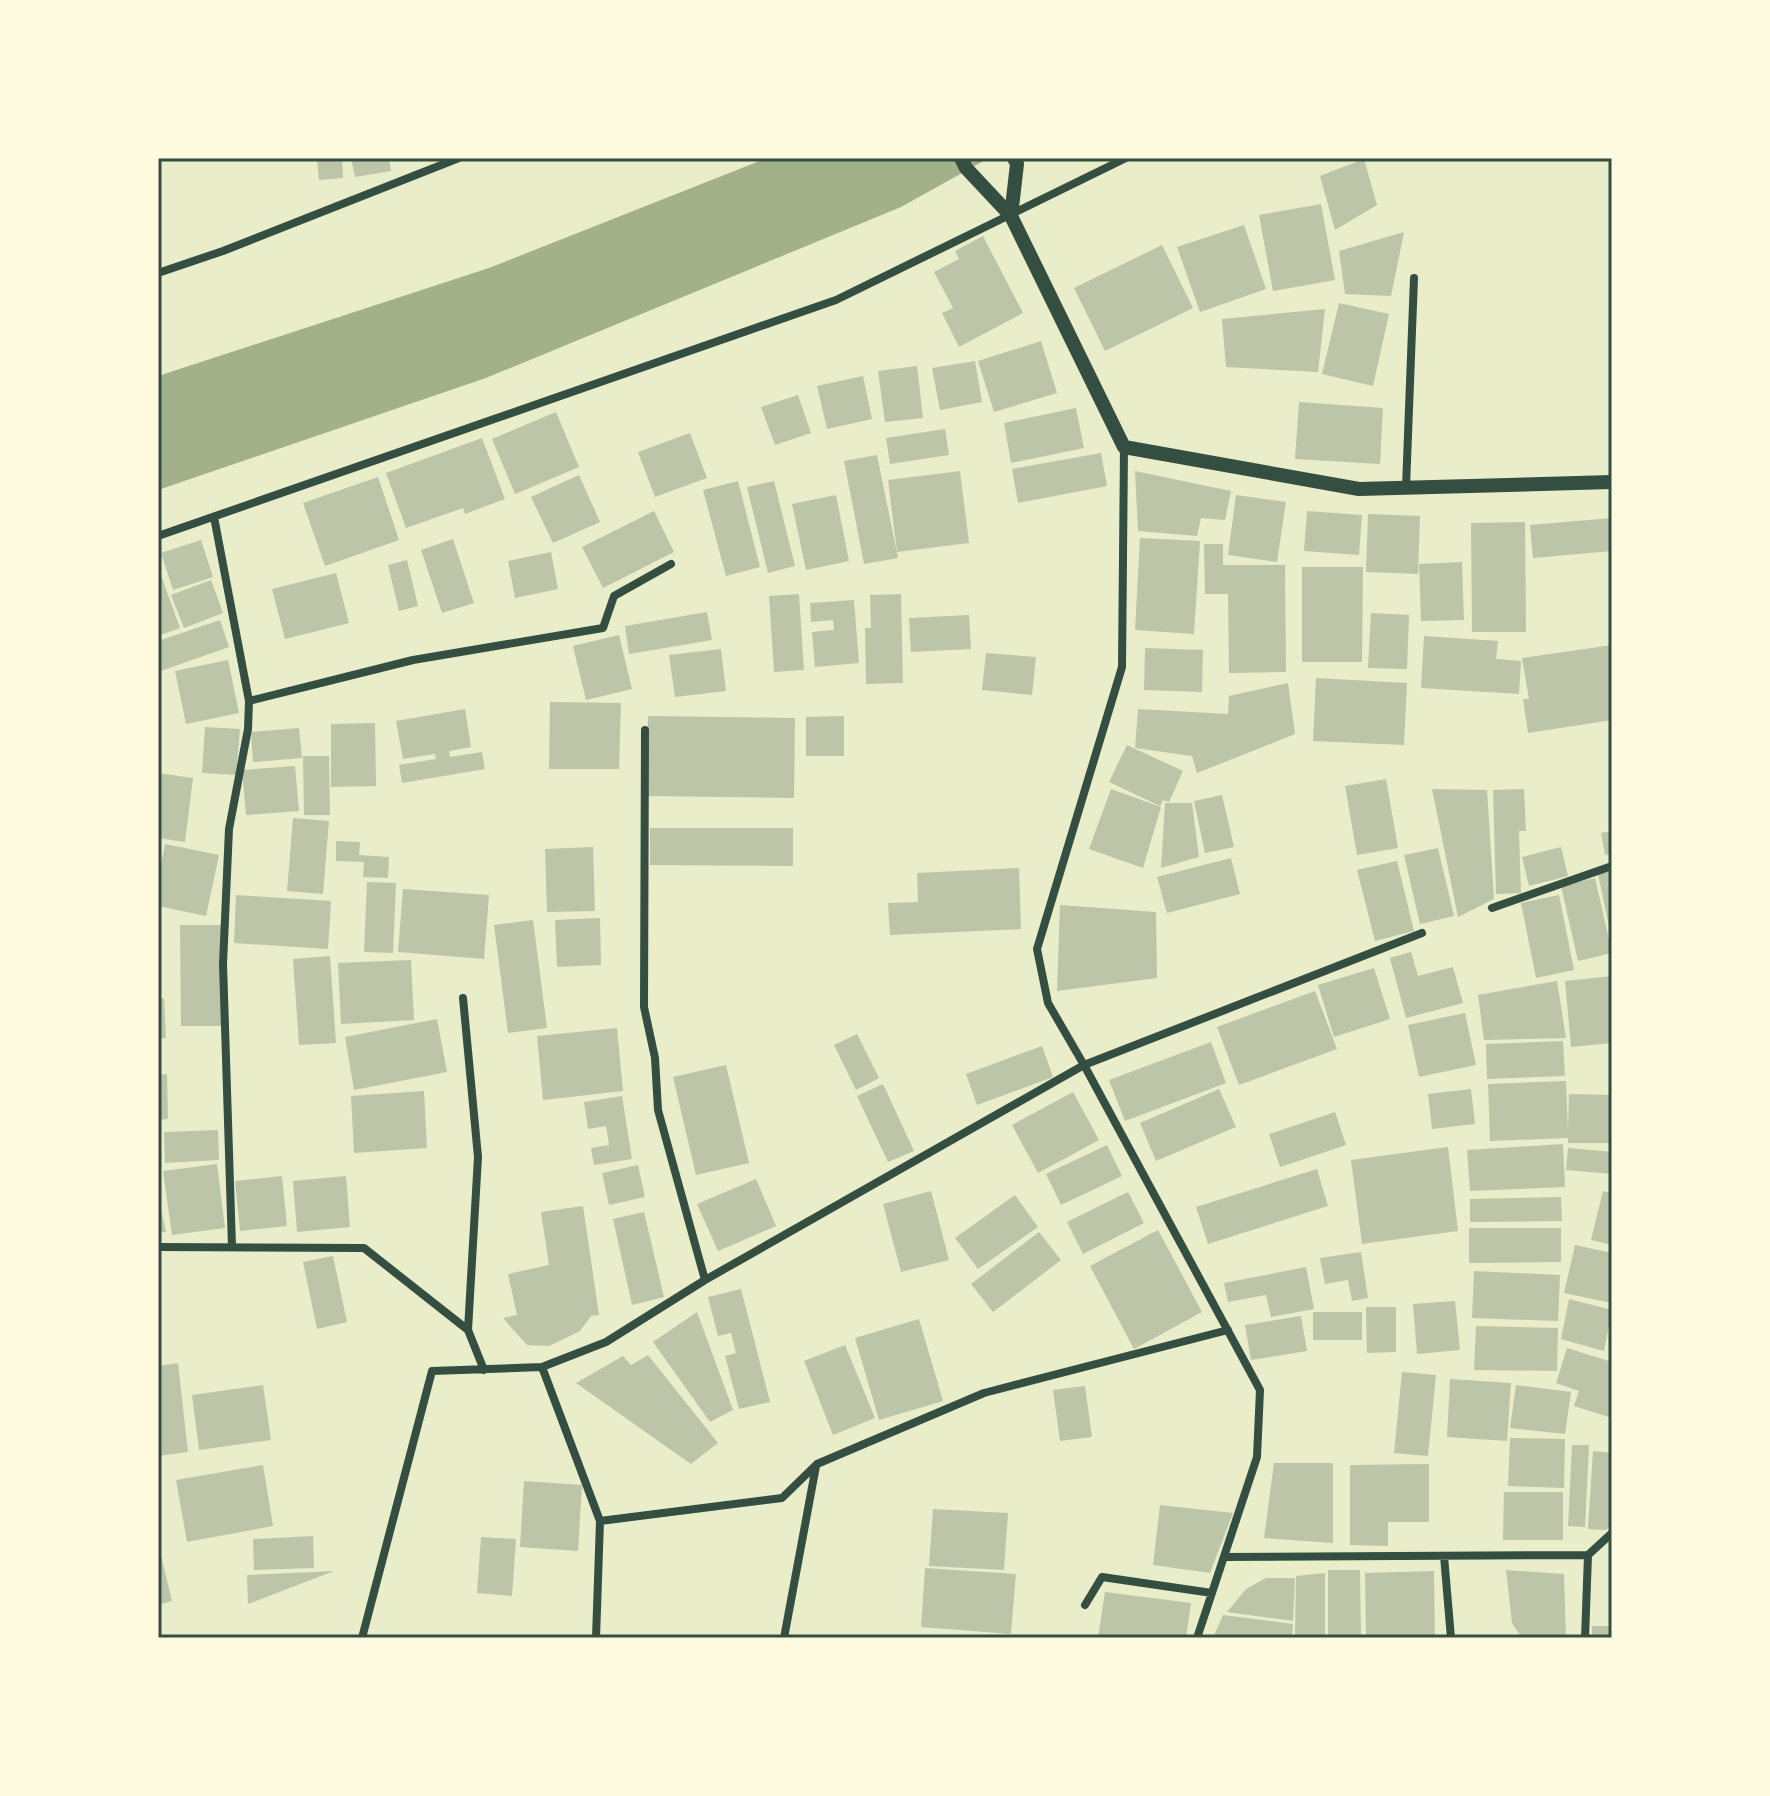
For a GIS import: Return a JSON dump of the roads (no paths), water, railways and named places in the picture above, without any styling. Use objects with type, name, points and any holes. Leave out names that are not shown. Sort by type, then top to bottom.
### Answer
[{"type":"street","points":[[158,273],[223,251],[459,158]]},
{"type":"street","points":[[158,536],[836,300],[1126,158]]},
{"type":"street","points":[[1011,216],[1015,161]]},
{"type":"street","points":[[964,163],[1011,216],[1124,447],[1122,667],[1037,949],[1048,1003],[1260,1390],[1257,1457],[1197,1638]]},
{"type":"street","points":[[1406,487],[1414,278]]},
{"type":"street","points":[[1124,447],[1359,489],[1612,482]]},
{"type":"street","points":[[214,517],[249,701],[248,729],[229,829],[223,964],[232,1247]]},
{"type":"street","points":[[249,701],[413,660],[603,628],[614,596],[671,564]]},
{"type":"street","points":[[645,730],[644,1007],[655,1058],[658,1110],[705,1280]]},
{"type":"street","points":[[1492,908],[1612,866]]},
{"type":"street","points":[[362,1638],[432,1371],[542,1367],[606,1342],[705,1280],[1084,1065],[1361,954],[1422,933]]},
{"type":"street","points":[[463,998],[478,1157],[468,1330],[484,1370]]},
{"type":"street","points":[[158,1247],[364,1248],[468,1330]]},
{"type":"street","points":[[600,1521],[782,1498],[817,1464],[984,1393],[1228,1330]]},
{"type":"street","points":[[542,1367],[600,1521],[596,1638]]},
{"type":"street","points":[[784,1638],[817,1464]]},
{"type":"street","points":[[1224,1557],[1588,1555],[1612,1533]]},
{"type":"street","points":[[1585,1638],[1588,1555]]},
{"type":"street","points":[[1444,1556],[1451,1638]]},
{"type":"street","points":[[1085,1605],[1102,1577],[1212,1593]]}]
